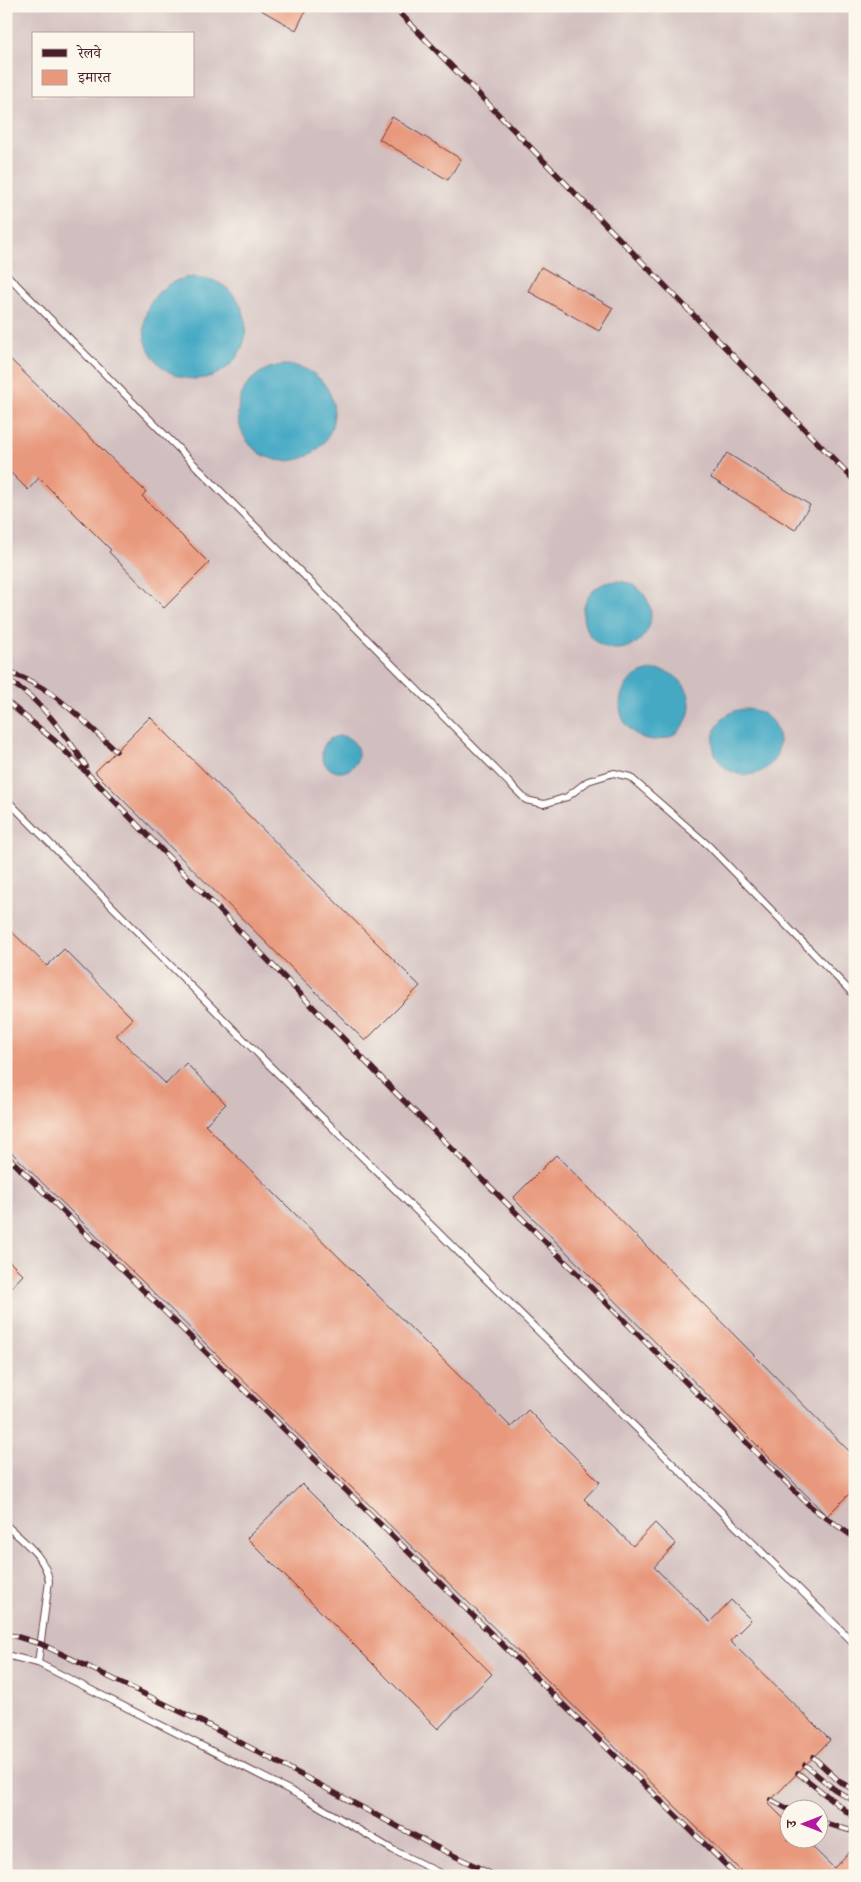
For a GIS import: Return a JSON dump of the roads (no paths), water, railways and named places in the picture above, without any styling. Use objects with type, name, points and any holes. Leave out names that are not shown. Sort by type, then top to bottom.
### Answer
[{"type":"lane","points":[[6,274],[526,800],[544,804],[567,797],[588,781],[614,773],[630,778],[709,846],[855,996]]},
{"type":"lane","points":[[6,799],[276,1072],[855,1644]]},
{"type":"lane","points":[[6,1525],[37,1555],[48,1576],[49,1581],[38,1663]]},
{"type":"lane","points":[[6,1655],[38,1663],[305,1798],[392,1850],[446,1876]]},
{"type":"water","points":[[195,277],[214,281],[231,292],[242,309],[246,328],[242,347],[231,364],[214,375],[195,379],[176,375],[159,364],[148,347],[144,328],[148,309],[159,292],[176,281]]},
{"type":"water","points":[[286,365],[304,369],[320,379],[330,395],[334,413],[330,431],[320,447],[304,457],[286,461],[268,457],[252,447],[242,431],[238,413],[242,395],[252,379],[268,369]]},
{"type":"water","points":[[617,581],[630,584],[641,591],[648,602],[651,615],[648,628],[641,639],[630,646],[617,649],[604,646],[593,639],[586,628],[583,615],[586,602],[593,591],[604,584]]},
{"type":"water","points":[[655,670],[668,673],[680,680],[687,692],[690,705],[687,718],[680,730],[668,737],[655,740],[642,737],[630,730],[623,718],[620,705],[623,692],[630,680],[642,673]]},
{"type":"water","points":[[746,709],[758,712],[769,719],[776,730],[779,742],[776,754],[769,765],[758,772],[746,775],[734,772],[723,765],[716,754],[713,742],[716,730],[723,719],[734,712]]},
{"type":"water","points":[[340,736],[347,737],[353,741],[357,747],[357,761],[353,767],[347,771],[340,772],[333,771],[327,767],[323,761],[322,754],[323,747],[327,741],[333,737]]},
{"type":"railway","points":[[393,6],[855,481]]},
{"type":"railway","points":[[6,672],[38,685],[52,694],[79,716],[116,751]]},
{"type":"railway","points":[[6,681],[17,686],[40,706],[86,766]]},
{"type":"railway","points":[[6,701],[55,741],[97,783],[393,1090],[811,1507],[855,1538]]},
{"type":"railway","points":[[6,1155],[737,1876]]},
{"type":"railway","points":[[6,1635],[41,1644],[204,1723],[434,1846],[496,1876]]},
{"type":"railway","points":[[813,1757],[840,1782],[855,1790]]},
{"type":"railway","points":[[805,1765],[834,1789],[855,1802]]},
{"type":"railway","points":[[798,1773],[855,1818]]},
{"type":"railway","points":[[771,1800],[778,1804]]},
{"type":"railway","points":[[828,1824],[855,1832]]}]
